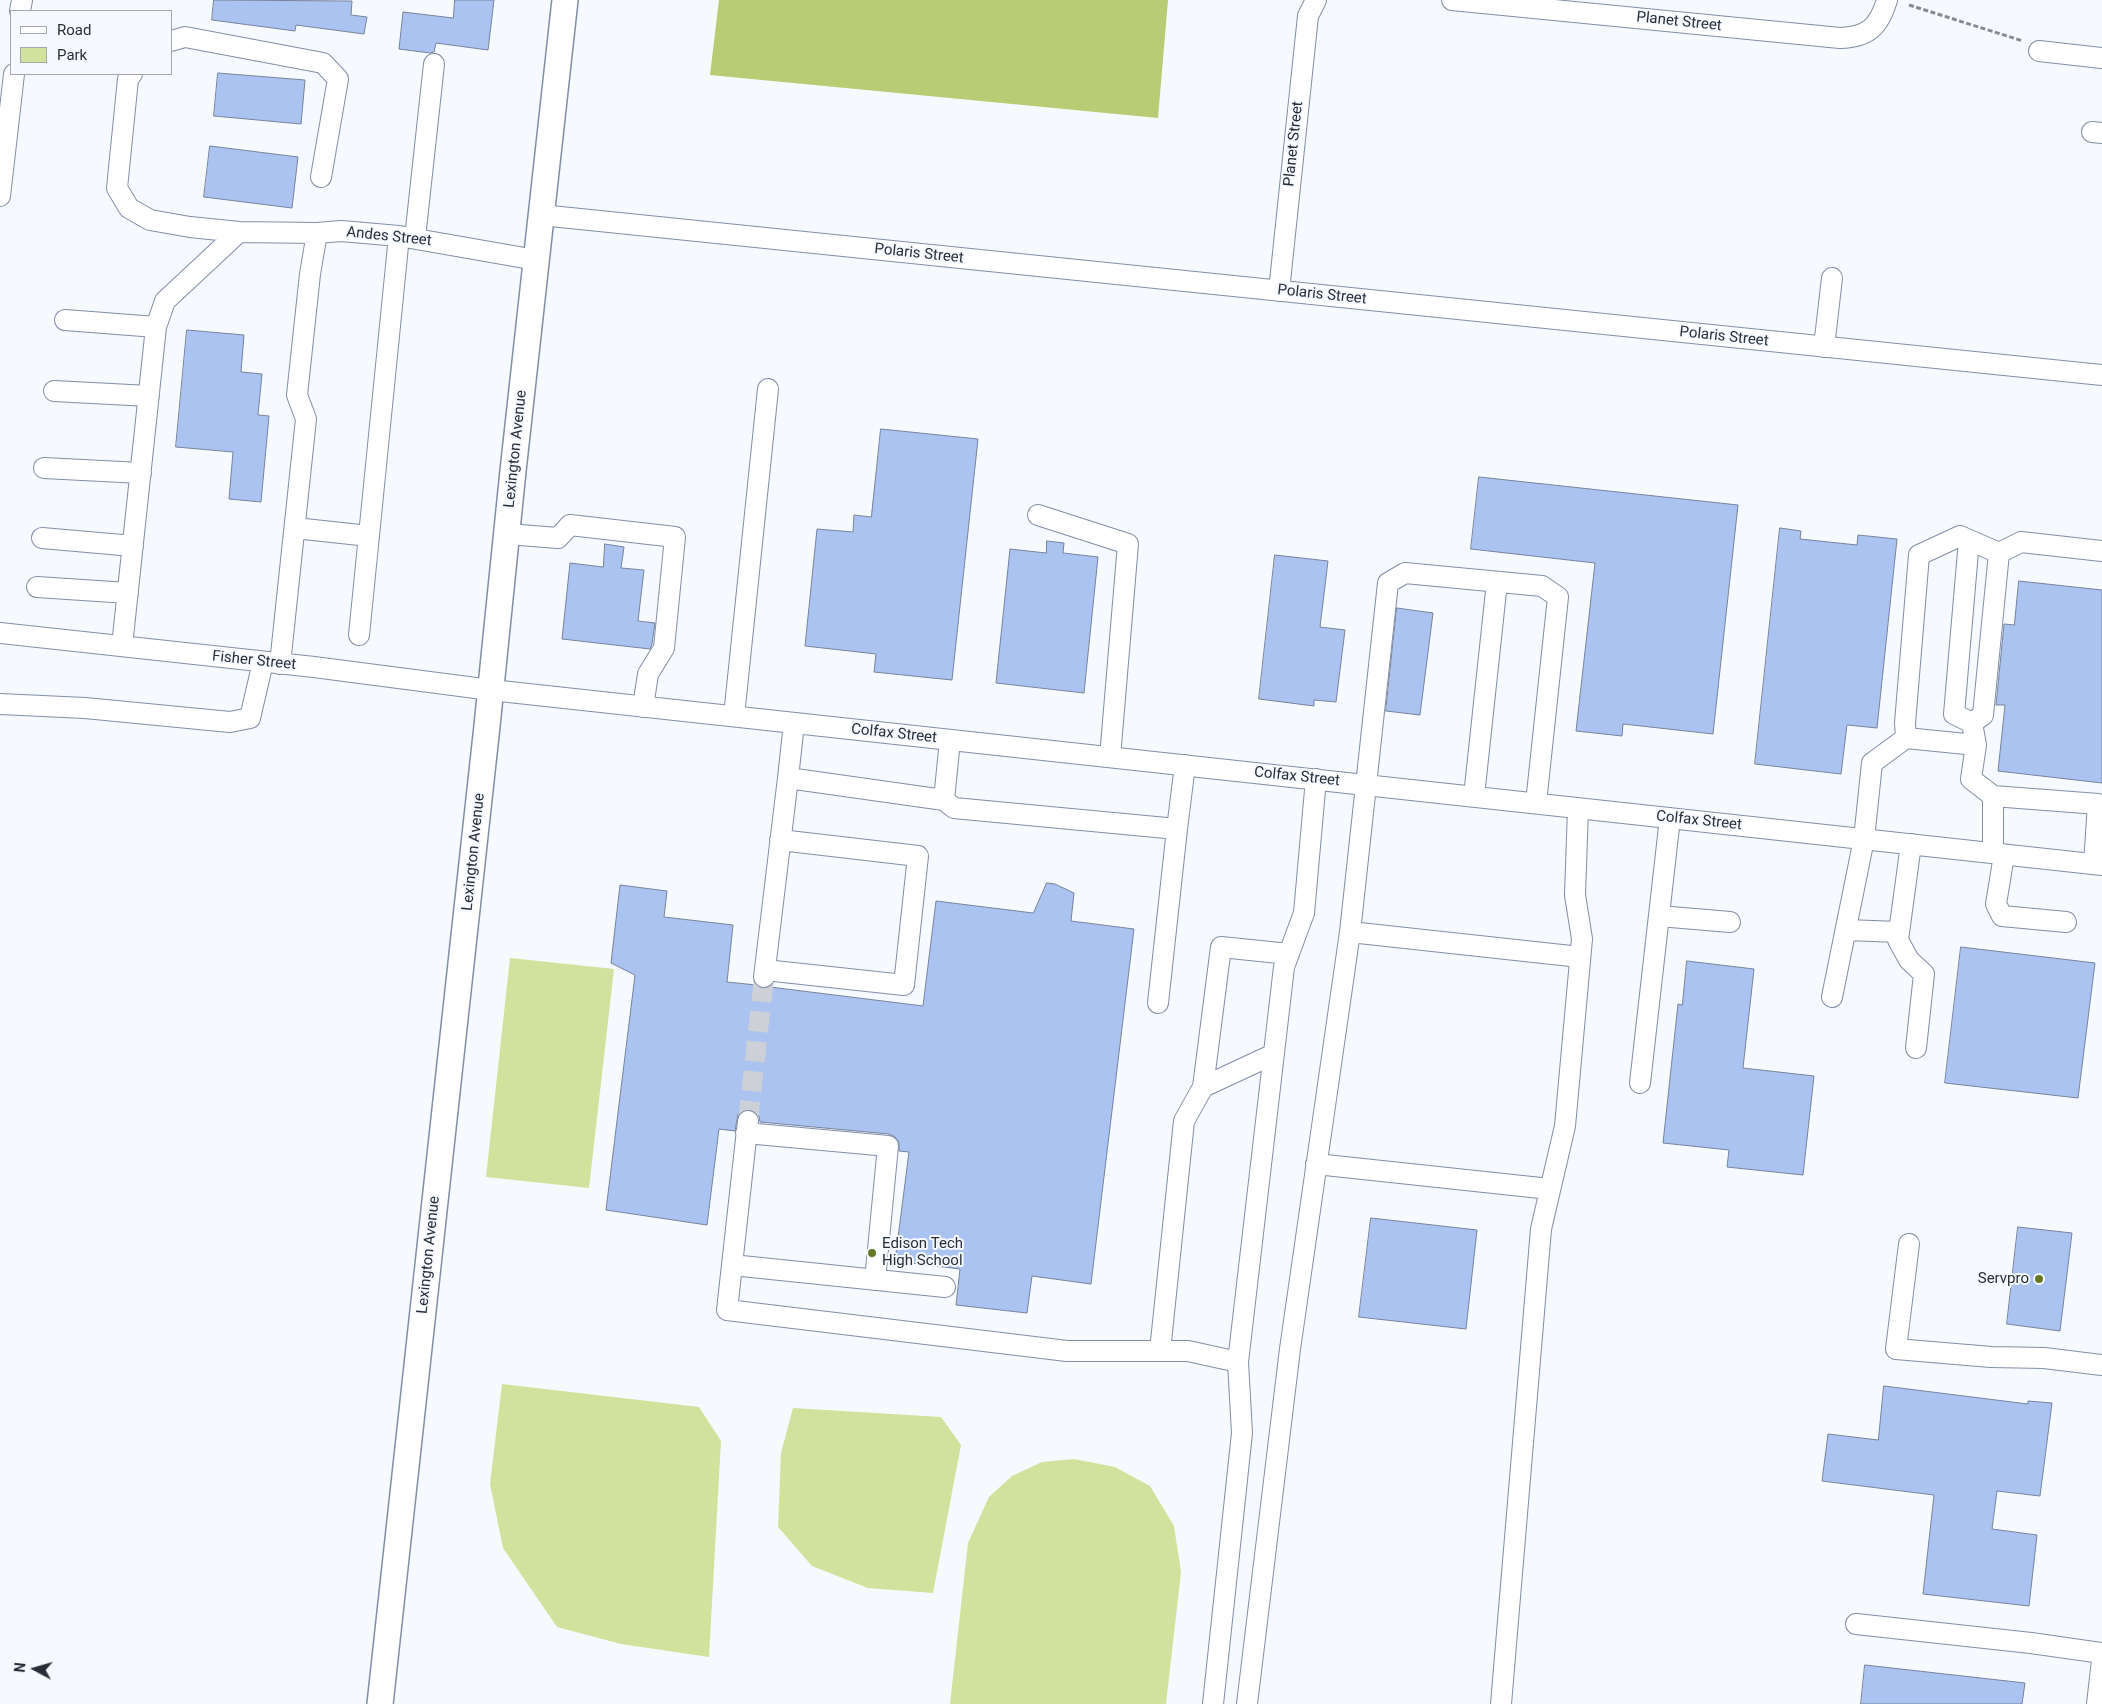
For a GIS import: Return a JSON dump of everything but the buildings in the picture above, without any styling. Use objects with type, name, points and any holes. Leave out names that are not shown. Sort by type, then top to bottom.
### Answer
[{"type":"main road","name":"Lexington Avenue","points":[[380,1704],[565,0]]},
{"type":"street","name":"Planet Street","points":[[1279,291],[1308,16],[1316,0]]},
{"type":"street","name":"Planet Street","points":[[1452,0],[1595,7],[1840,38],[1855,37],[1868,32],[1877,23],[1884,11],[1887,0]]},
{"type":"street","points":[[172,41],[185,37],[323,63],[338,79],[321,177]]},
{"type":"street","points":[[2039,50],[2102,58]]},
{"type":"street","points":[[359,635],[369,536],[407,237],[434,64]]},
{"type":"street","points":[[0,196],[5,106],[14,75]]},
{"type":"street","name":"Andes Street","points":[[131,75],[128,80],[117,188],[129,208],[150,220],[190,227],[239,232],[317,233],[341,231],[407,237],[536,260]]},
{"type":"street","name":"Polaris Street","points":[[541,215],[2102,376]]},
{"type":"street","points":[[122,646],[156,327],[165,301],[239,232]]},
{"type":"street","points":[[0,704],[84,708],[230,722],[250,718],[272,663],[295,528],[306,420],[297,395],[310,274],[317,233]]},
{"type":"street","points":[[1824,347],[1832,278]]},
{"type":"street","points":[[65,320],[156,327]]},
{"type":"street","points":[[734,716],[768,389]]},
{"type":"street","points":[[54,391],[149,396]]},
{"type":"street","points":[[44,468],[140,473]]},
{"type":"street","points":[[1038,514],[1128,544],[1110,757]]},
{"type":"street","points":[[507,534],[558,538],[570,525],[675,537],[664,648],[648,674],[643,707]]},
{"type":"street","points":[[295,528],[369,536]]},
{"type":"street","points":[[1906,738],[1905,723],[1919,555],[1960,536],[1999,553],[2022,542],[2102,550]]},
{"type":"street","points":[[42,538],[133,546]]},
{"type":"street","points":[[1969,540],[1954,714],[1972,723]]},
{"type":"street","points":[[1972,723],[1983,715],[1999,553]]},
{"type":"street","points":[[1247,1704],[1289,1359],[1350,932],[1388,583],[1405,573],[1542,586],[1558,597],[1536,803]]},
{"type":"street","points":[[1474,796],[1497,582]]},
{"type":"street","points":[[37,587],[128,593]]},
{"type":"street","name":"Fisher Street","points":[[9,634],[272,663],[491,690]]},
{"type":"street","name":"Colfax Street","points":[[491,690],[2098,864]]},
{"type":"street","points":[[780,840],[918,856],[904,985],[764,973],[794,723]]},
{"type":"street","points":[[1972,723],[1976,745],[1971,779],[1993,796],[2098,804],[2098,864]]},
{"type":"street","points":[[1832,998],[1864,839],[1872,763],[1906,738],[1976,745]]},
{"type":"street","points":[[944,800],[950,740]]},
{"type":"street","points":[[1158,1003],[1185,765]]},
{"type":"street","points":[[788,778],[944,800],[954,808],[1177,829]]},
{"type":"street","points":[[1213,1704],[1242,1433],[1238,1362],[1284,967],[1304,913],[1316,779]]},
{"type":"street","points":[[1993,796],[1998,854],[1996,904],[2002,916],[2066,922]]},
{"type":"street","points":[[1501,1704],[1541,1229],[1565,1126],[1582,939],[1574,895],[1578,808]]},
{"type":"street","points":[[1640,1083],[1670,818]]},
{"type":"street","points":[[1911,844],[1898,940],[1909,960],[1924,974],[1916,1048]]},
{"type":"street","points":[[1659,916],[1730,922]]},
{"type":"street","points":[[1846,930],[1899,932]]},
{"type":"street","points":[[1350,932],[1580,957]]},
{"type":"street","points":[[1160,1351],[1184,1121],[1203,1087],[1221,947],[1289,954]]},
{"type":"street","points":[[1203,1087],[1274,1054]]},
{"type":"street","points":[[875,1280],[888,1146],[747,1127],[727,1310],[1067,1351],[1188,1351],[1238,1362]]},
{"type":"street","points":[[1316,1164],[1550,1189]]},
{"type":"street","points":[[1909,1244],[1896,1349],[1991,1358],[2044,1358],[2102,1365]]},
{"type":"street","points":[[732,1265],[945,1287]]},
{"type":"street","points":[[1856,1624],[2031,1643],[2102,1653]]},
{"type":"street","points":[[2097,1704],[2102,1660]]},
{"type":"path","points":[[1909,5],[2037,45],[2039,50]]},
{"type":"green space","points":[[719,0],[1168,0],[1158,118],[710,75]]},
{"type":"green space","points":[[510,958],[614,969],[589,1188],[486,1177]]},
{"type":"green space","points":[[502,1384],[699,1407],[721,1441],[709,1657],[621,1644],[557,1627],[503,1548],[490,1484]]},
{"type":"green space","points":[[793,1408],[941,1417],[961,1445],[933,1593],[868,1588],[812,1566],[778,1527],[781,1453]]},
{"type":"green space","points":[[1074,1459],[1115,1467],[1150,1486],[1174,1526],[1181,1572],[1166,1704],[950,1704],[968,1543],[989,1497],[1012,1476],[1042,1462]]},
{"type":"tunnel","points":[[748,1121],[764,977]]},
{"type":"place","name":"Edison Tech High School","points":[[872,1253]]},
{"type":"place","name":"Servpro","points":[[2039,1279]]}]
